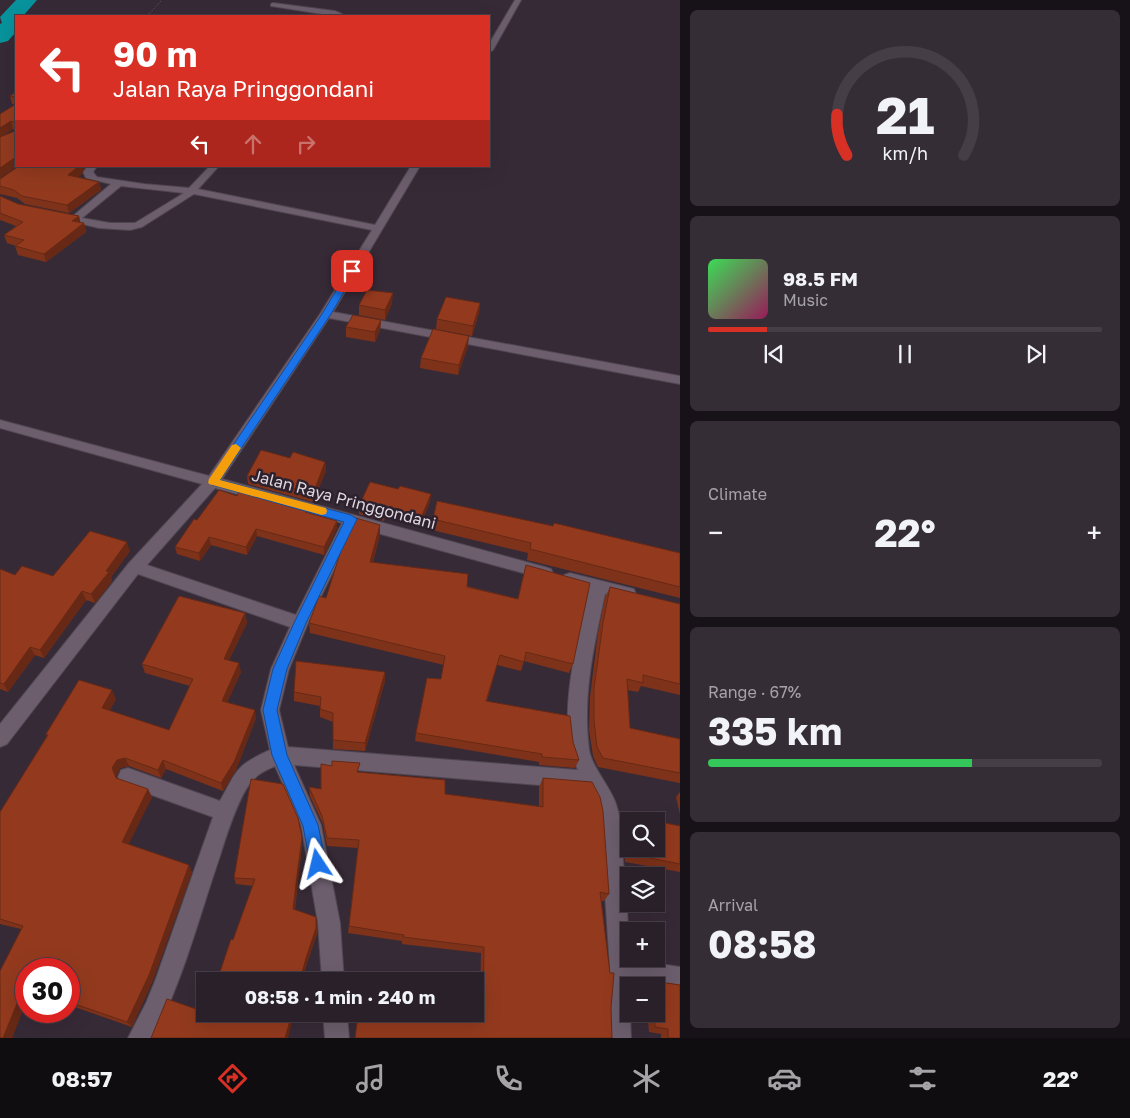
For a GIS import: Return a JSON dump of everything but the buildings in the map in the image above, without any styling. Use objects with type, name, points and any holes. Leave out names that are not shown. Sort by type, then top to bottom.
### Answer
[{"type":"street","points":[[490,48],[518,0]]},
{"type":"street","points":[[273,5],[338,15]]},
{"type":"street","points":[[92,167],[88,172],[89,176],[119,183],[192,191],[377,228]]},
{"type":"street","points":[[48,214],[130,227],[138,225],[192,191],[214,167]]},
{"type":"street","points":[[0,738],[135,567],[213,482],[326,314],[415,167]]},
{"type":"street","points":[[76,219],[119,183]]},
{"type":"street","points":[[326,314],[680,380]]},
{"type":"street","name":"Jalan Raya Pringgondani","points":[[0,424],[644,598]]},
{"type":"street","points":[[332,972],[329,923],[311,825],[280,755],[270,710],[280,669],[300,623],[351,519]]},
{"type":"street","points":[[135,567],[300,623]]},
{"type":"street","points":[[598,587],[579,691],[577,722],[580,754],[606,803],[610,819],[620,969],[619,1038]]},
{"type":"street","points":[[140,1038],[166,981],[224,812],[245,774],[256,765],[280,755],[593,780]]},
{"type":"street","points":[[128,777],[224,812]]},
{"type":"street","points":[[620,969],[680,978]]},
{"type":"street","points":[[336,1022],[337,1038]]},
{"type":"path","points":[[148,15],[162,0]]},
{"type":"waterway","points":[[0,36],[13,24],[10,18],[27,0]]},
{"type":"slow traffic","points":[[236,448],[213,482],[322,511]]},
{"type":"route","points":[[318,864],[311,825],[280,755],[270,710],[280,669],[300,623],[351,519],[213,482],[326,314],[352,271]]}]
